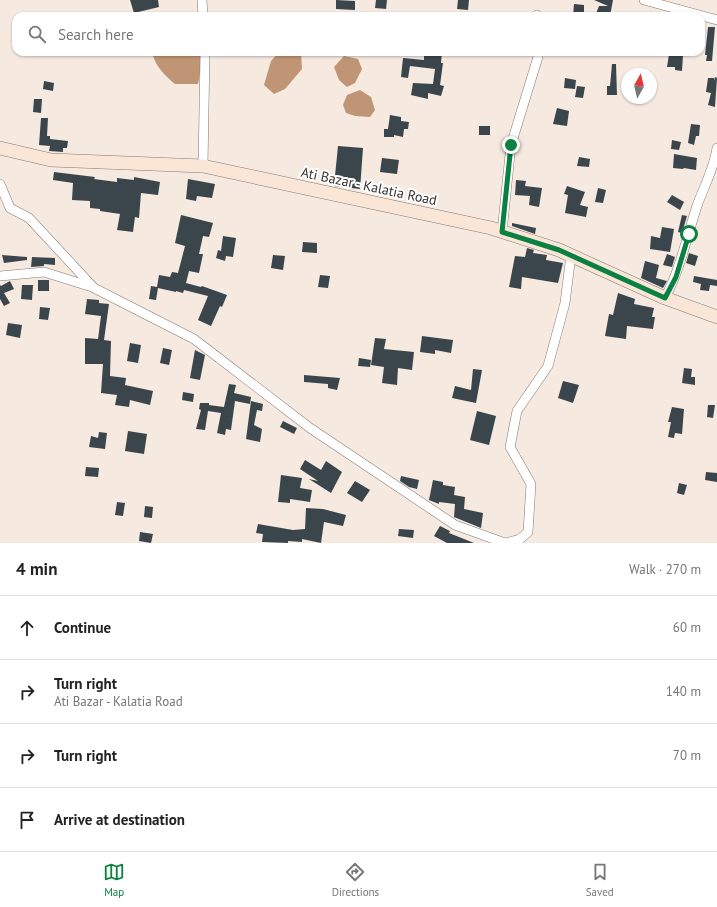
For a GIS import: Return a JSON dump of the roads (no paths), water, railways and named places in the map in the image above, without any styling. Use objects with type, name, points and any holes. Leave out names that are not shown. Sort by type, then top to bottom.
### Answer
[{"type":"main road","name":"Ati Bazar - Kalatia Road","points":[[0,148],[51,160],[203,166],[502,232],[559,250],[665,298],[717,317]]},
{"type":"street","points":[[202,0],[203,12]]},
{"type":"street","points":[[644,0],[688,12]]},
{"type":"street","points":[[705,17],[717,20]]},
{"type":"street","points":[[203,166],[204,56]]},
{"type":"street","points":[[502,232],[511,145],[538,56]]},
{"type":"street","points":[[665,298],[676,277],[698,204],[715,161],[717,148]]},
{"type":"street","points":[[0,184],[10,208],[29,218],[94,288]]},
{"type":"street","points":[[0,276],[44,272],[94,288],[194,339],[310,428],[455,525],[506,543],[520,539],[528,532],[531,484],[510,447],[517,411],[548,366],[565,303],[571,256]]}]
